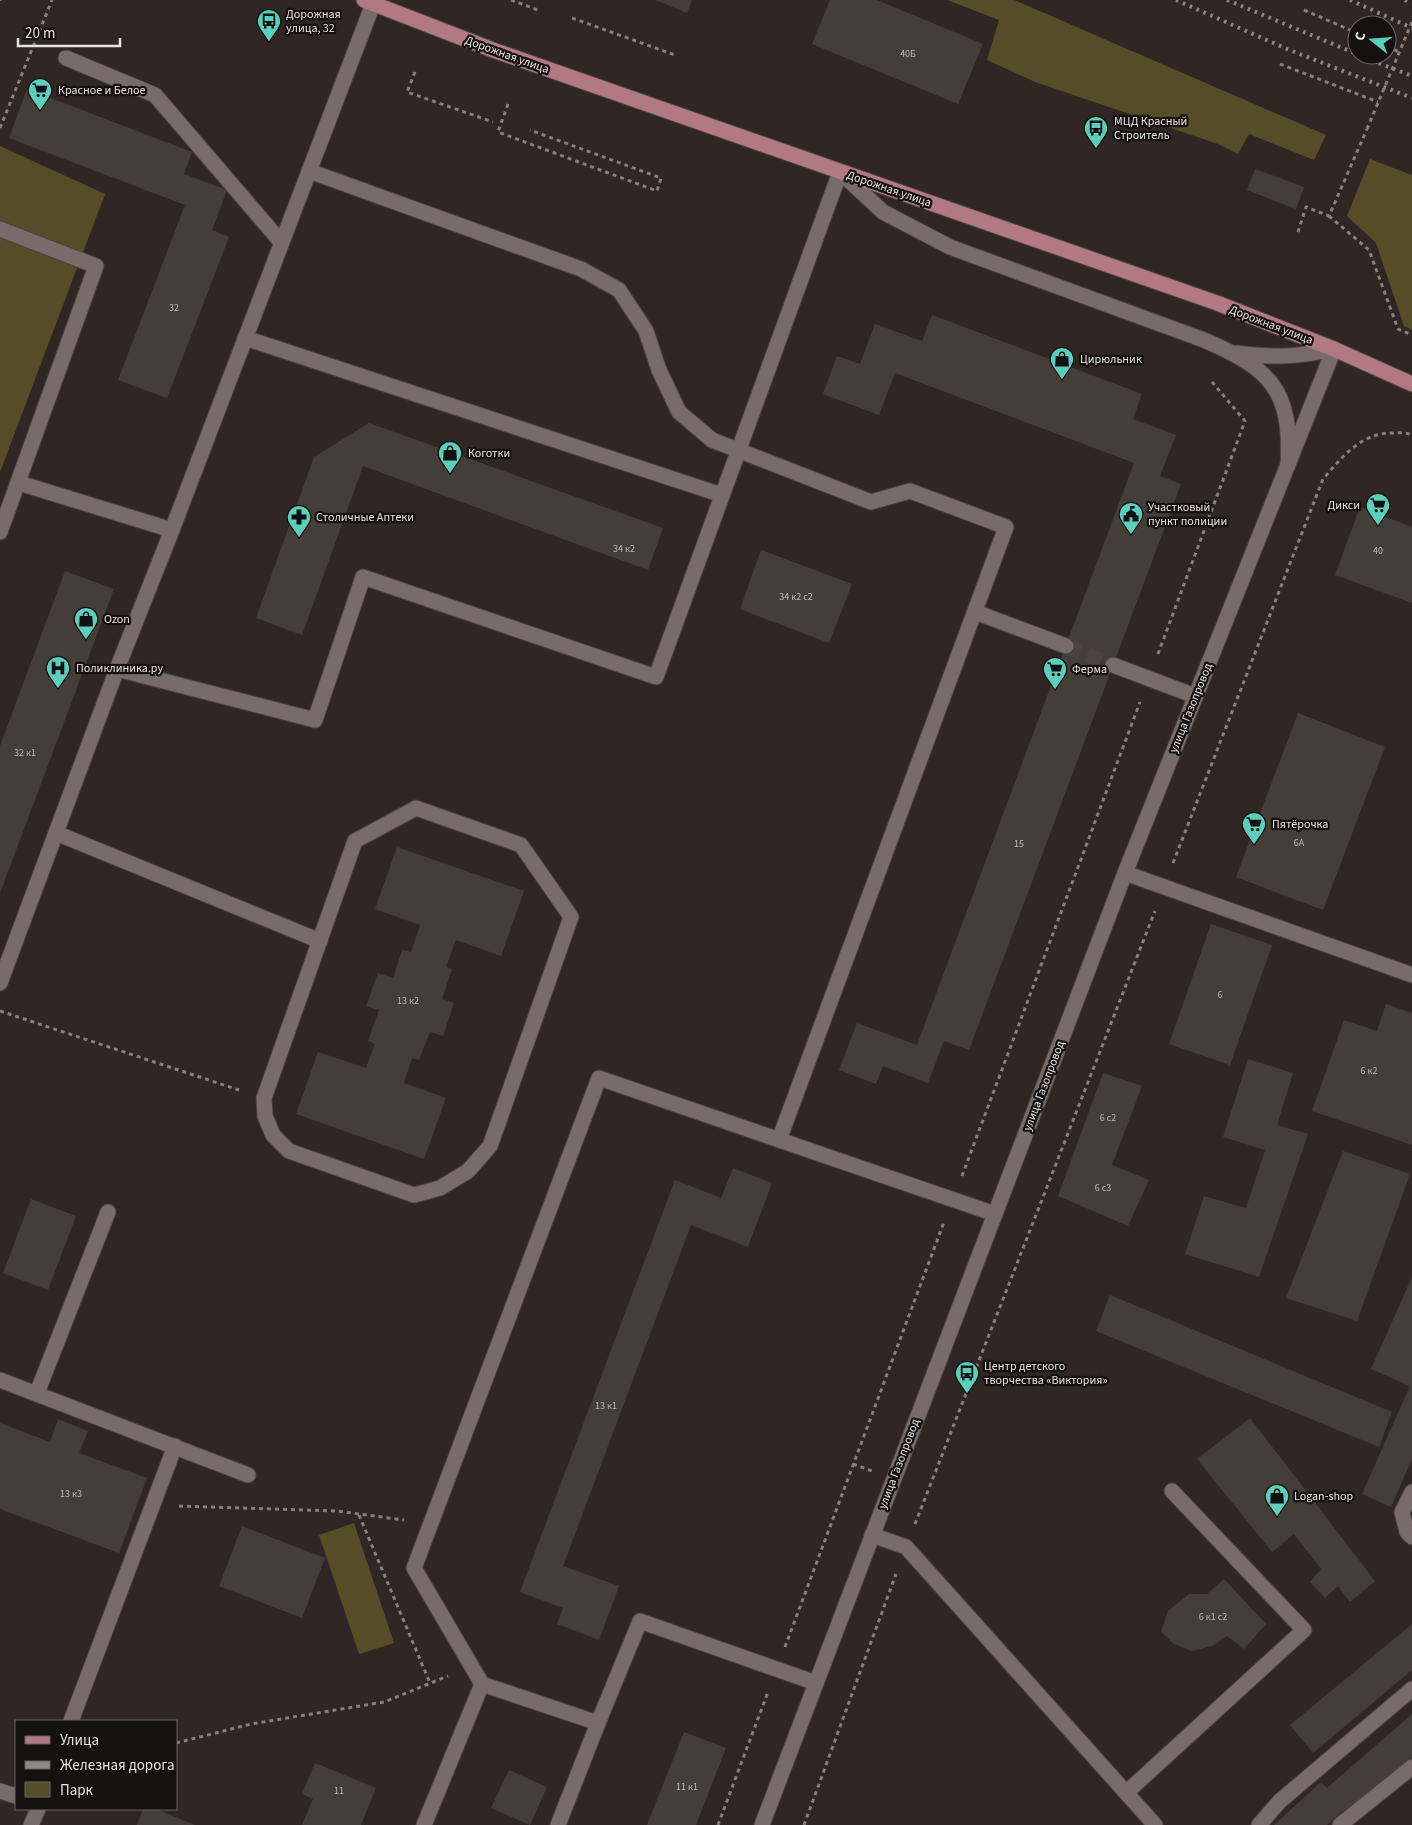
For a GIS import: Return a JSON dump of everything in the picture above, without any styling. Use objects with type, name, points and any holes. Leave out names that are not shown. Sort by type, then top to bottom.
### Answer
[{"type":"main road","name":"Дорожная улица","points":[[368,2],[502,53],[1207,300],[1334,349],[1412,384]]},
{"type":"street","points":[[0,983],[117,669],[309,171],[368,2]]},
{"type":"street","points":[[66,58],[155,95],[281,242]]},
{"type":"street","points":[[309,171],[581,269],[619,290],[646,331],[659,370],[679,412],[712,440],[871,502],[910,491],[1006,528],[779,1140]]},
{"type":"street","points":[[117,669],[315,720],[363,577],[656,678],[840,172],[883,212],[950,247],[1232,352],[1264,356],[1300,356],[1334,349]]},
{"type":"street","points":[[0,229],[96,266],[0,532]]},
{"type":"street","points":[[245,338],[722,495]]},
{"type":"street","name":"улица Газопровод","points":[[762,1825],[1125,873],[1334,349]]},
{"type":"street","points":[[1232,352],[1257,369],[1273,385],[1283,406],[1290,433],[1288,465]]},
{"type":"street","points":[[19,483],[172,530]]},
{"type":"street","points":[[975,612],[1066,646]]},
{"type":"street","points":[[1113,665],[1195,696]]},
{"type":"street","points":[[416,808],[521,845],[571,917],[490,1146],[468,1171],[440,1188],[414,1195],[289,1151],[273,1135],[265,1116],[264,1098],[320,941],[355,841],[416,808]]},
{"type":"street","points":[[56,832],[320,941]]},
{"type":"street","points":[[1125,873],[1412,974]]},
{"type":"street","points":[[598,1723],[482,1684],[414,1568],[599,1078],[995,1214]]},
{"type":"street","points":[[37,1393],[108,1212]]},
{"type":"street","points":[[0,1380],[248,1475]]},
{"type":"street","points":[[71,1720],[175,1446]]},
{"type":"street","points":[[1126,1792],[1304,1630],[1172,1491]]},
{"type":"street","points":[[1412,1492],[1402,1512],[1407,1532],[1412,1537]]},
{"type":"street","points":[[872,1535],[906,1547],[1156,1825]]},
{"type":"street","points":[[558,1825],[640,1621],[816,1683]]},
{"type":"street","points":[[424,1825],[482,1684]]},
{"type":"street","points":[[1259,1825],[1280,1801],[1412,1689]]},
{"type":"street","points":[[1340,1825],[1412,1767]]},
{"type":"street","points":[[0,1791],[15,1796]]},
{"type":"street","points":[[31,1825],[38,1810]]},
{"type":"path","points":[[0,128],[52,0]]},
{"type":"path","points":[[511,0],[538,10]]},
{"type":"path","points":[[1304,10],[1347,29]]},
{"type":"path","points":[[572,18],[675,55]]},
{"type":"path","points":[[1330,216],[1412,22]]},
{"type":"path","points":[[1280,64],[1378,102]]},
{"type":"path","points":[[415,72],[408,92],[493,122]]},
{"type":"path","points":[[508,104],[498,132],[657,191],[661,178],[530,130]]},
{"type":"path","points":[[1298,232],[1306,207],[1330,216],[1369,250],[1398,329],[1412,335]]},
{"type":"path","points":[[1156,659],[1245,421],[1212,382]]},
{"type":"path","points":[[804,1825],[906,1547],[1323,480],[1348,452],[1363,439],[1385,433],[1412,435]]},
{"type":"path","points":[[718,1825],[1142,696]]},
{"type":"path","points":[[0,1011],[216,1082]]},
{"type":"path","points":[[153,1505],[337,1511],[431,1524]]},
{"type":"path","points":[[359,1514],[430,1683]]},
{"type":"path","points":[[178,1742],[251,1724],[384,1702],[471,1665]]},
{"type":"green space","points":[[947,0],[1014,0],[1326,135],[1314,160],[1249,134],[1238,154],[1218,144],[1035,82],[987,60],[999,20]]},
{"type":"green space","points":[[0,146],[105,194],[0,472]]},
{"type":"green space","points":[[1370,159],[1412,175],[1412,330],[1404,326],[1376,243],[1347,216]]},
{"type":"green space","points":[[354,1523],[394,1643],[359,1654],[319,1535]]},
{"type":"building","points":[[655,0],[692,0],[687,13]]},
{"type":"building","points":[[830,0],[877,0],[983,44],[958,104],[812,44]]},
{"type":"building","points":[[27,89],[192,152],[184,174],[227,190],[212,230],[229,237],[167,398],[118,380],[185,205],[9,138]]},
{"type":"building","points":[[1255,169],[1304,187],[1296,209],[1247,190]]},
{"type":"building","points":[[932,315],[1142,394],[1133,419],[1176,435],[1160,476],[1181,484],[969,1050],[944,1041],[928,1083],[883,1066],[876,1084],[839,1070],[857,1023],[917,1045],[1134,463],[895,373],[879,415],[823,394],[837,356],[860,364],[875,324],[922,341]]},
{"type":"building","points":[[369,423],[663,528],[648,570],[363,466],[302,635],[256,618],[314,457]]},
{"type":"building","points":[[1360,507],[1412,527],[1412,603],[1335,575]]},
{"type":"building","points":[[761,550],[852,584],[829,643],[740,609]]},
{"type":"building","points":[[65,571],[114,589],[0,893],[0,746]]},
{"type":"building","points":[[1298,713],[1385,747],[1323,910],[1236,877]]},
{"type":"building","points":[[397,847],[524,891],[501,956],[456,940],[446,967],[452,969],[442,999],[454,1003],[443,1036],[430,1032],[419,1060],[412,1058],[404,1083],[446,1098],[424,1159],[296,1114],[318,1052],[366,1068],[375,1044],[368,1041],[379,1010],[366,1006],[378,973],[393,978],[402,950],[411,952],[420,925],[375,909]]},
{"type":"building","points":[[1211,924],[1272,945],[1230,1065],[1169,1044]]},
{"type":"building","points":[[1386,1004],[1412,1013],[1412,1145],[1312,1111],[1344,1020],[1377,1031]]},
{"type":"building","points":[[1248,1059],[1293,1073],[1277,1125],[1308,1134],[1259,1277],[1185,1254],[1204,1196],[1246,1208],[1265,1150],[1223,1137]]},
{"type":"building","points":[[1103,1073],[1142,1086],[1112,1165],[1149,1180],[1128,1226],[1058,1196]]},
{"type":"building","points":[[1343,1151],[1410,1174],[1357,1321],[1286,1298]]},
{"type":"building","points":[[733,1168],[772,1183],[748,1247],[691,1225],[563,1566],[619,1586],[599,1640],[557,1624],[563,1608],[520,1592],[675,1180],[721,1198]]},
{"type":"building","points":[[31,1199],[76,1216],[48,1290],[3,1273]]},
{"type":"building","points":[[1412,1277],[1412,1459],[1391,1507],[1362,1494],[1410,1386],[1371,1369]]},
{"type":"building","points":[[1110,1295],[1392,1412],[1379,1447],[1096,1331]]},
{"type":"building","points":[[1250,1418],[1375,1581],[1350,1602],[1338,1586],[1325,1598],[1310,1582],[1321,1569],[1294,1534],[1272,1552],[1197,1459]]},
{"type":"building","points":[[58,1419],[88,1431],[79,1453],[147,1478],[119,1553],[0,1509],[0,1423],[50,1442]]},
{"type":"building","points":[[242,1526],[325,1558],[302,1618],[219,1586]]},
{"type":"building","points":[[1224,1579],[1266,1624],[1244,1649],[1227,1636],[1212,1646],[1192,1651],[1174,1644],[1161,1632],[1168,1611],[1189,1594],[1207,1594]]},
{"type":"building","points":[[1412,1624],[1412,1670],[1313,1753],[1290,1725]]},
{"type":"building","points":[[1412,1714],[1412,1759],[1348,1814],[1344,1810],[1327,1825],[1274,1825],[1321,1782],[1327,1788]]},
{"type":"building","points":[[684,1732],[726,1748],[696,1825],[647,1825]]},
{"type":"building","points":[[315,1763],[376,1788],[361,1825],[302,1825],[313,1799],[302,1794]]},
{"type":"building","points":[[509,1770],[547,1787],[530,1825],[491,1808]]},
{"type":"building","points":[[143,1810],[158,1810],[195,1825],[137,1825]]},
{"type":"tunnel","points":[[1066,646],[1113,665]]},
{"type":"railway","points":[[1176,0],[1287,49],[1412,98]]},
{"type":"railway","points":[[1227,0],[1347,50]]},
{"type":"railway","points":[[1350,0],[1412,28]]},
{"type":"railway","points":[[1405,0],[1412,3]]},
{"type":"railway","points":[[1384,65],[1412,76]]},
{"type":"place","name":"Дорожная улица, 32","points":[[269,42]]},
{"type":"place","name":"Красное и Белое","points":[[40,111]]},
{"type":"place","name":"МЦД Красный Строитель","points":[[1096,149]]},
{"type":"place","name":"Цирюльник","points":[[1062,380]]},
{"type":"place","name":"Коготки","points":[[450,474]]},
{"type":"place","name":"Дикси","points":[[1378,526]]},
{"type":"place","name":"Участковый пункт полиции","points":[[1131,535]]},
{"type":"place","name":"Столичные Аптеки","points":[[299,538]]},
{"type":"place","name":"Ozon","points":[[86,640]]},
{"type":"place","name":"Поликлиника.ру","points":[[58,689]]},
{"type":"place","name":"Ферма","points":[[1055,690]]},
{"type":"place","name":"Пятёрочка","points":[[1254,845]]},
{"type":"place","name":"Центр детского творчества «Виктория»","points":[[967,1394]]},
{"type":"place","name":"Logan-shop","points":[[1277,1517]]}]
